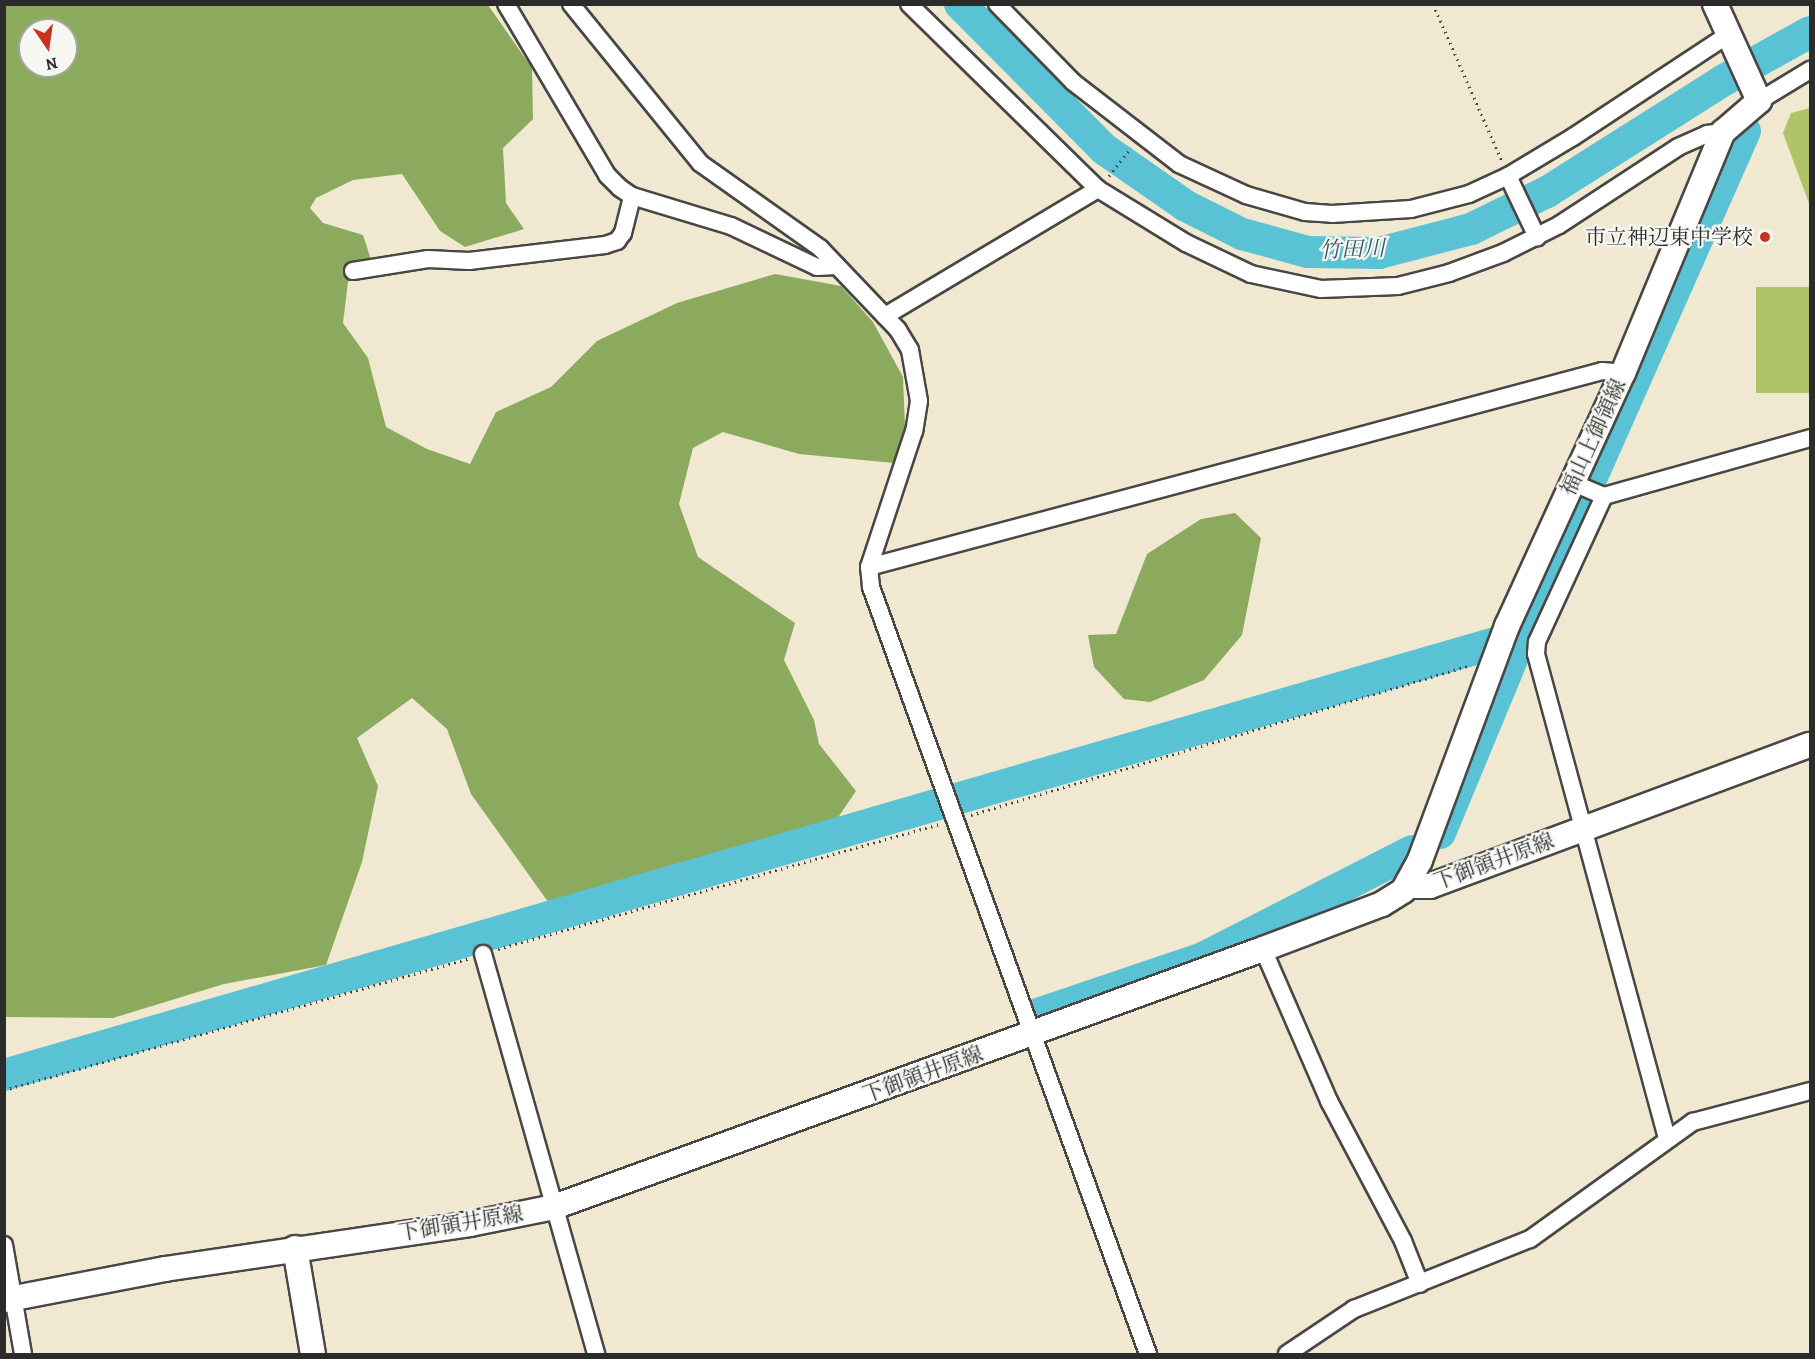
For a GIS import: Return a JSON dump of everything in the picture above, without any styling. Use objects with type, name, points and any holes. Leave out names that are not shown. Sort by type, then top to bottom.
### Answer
[{"type":"main road","points":[[1714,4],[1728,39],[1758,97]]},
{"type":"main road","name":"福山上御領線","points":[[1408,886],[1504,634],[1575,484],[1723,132],[1758,97]]},
{"type":"main road","name":"下御領井原線","points":[[9,1300],[295,1248],[470,1224],[554,1208],[1263,949],[1382,904],[1408,886],[1430,886],[1810,745]]},
{"type":"main road","points":[[295,1248],[313,1354]]},
{"type":"street","points":[[506,4],[607,175],[632,196],[731,226],[817,267],[837,266]]},
{"type":"street","points":[[571,4],[700,163],[820,248],[885,316],[910,350],[919,401],[914,431],[869,567],[871,587],[947,792],[1030,1034],[1148,1354]]},
{"type":"street","points":[[909,4],[1101,186],[1186,243],[1251,274],[1322,289],[1408,283],[1449,273],[1535,234],[1678,147],[1707,134],[1723,132]]},
{"type":"street","points":[[997,4],[1073,82],[1179,164],[1246,195],[1305,212],[1371,214],[1443,202],[1509,179],[1728,39]]},
{"type":"street","points":[[1758,97],[1810,70]]},
{"type":"street","points":[[1509,179],[1535,234]]},
{"type":"street","points":[[885,316],[1101,186]]},
{"type":"street","points":[[353,271],[428,259],[469,261],[604,245],[617,241],[623,233],[632,196]]},
{"type":"street","points":[[869,567],[1602,371],[1623,373]]},
{"type":"street","points":[[1575,484],[1602,495],[1810,438]]},
{"type":"street","points":[[1602,495],[1538,642],[1536,654],[1667,1138]]},
{"type":"street","points":[[1263,949],[1329,1101],[1403,1241],[1420,1284]]},
{"type":"street","points":[[483,954],[596,1354]]},
{"type":"street","points":[[1287,1354],[1354,1309],[1530,1239],[1667,1138],[1704,1118],[1810,1090]]},
{"type":"street","points":[[4,1245],[9,1300],[23,1354]]},
{"type":"path","points":[[1432,4],[1480,104],[1509,179]]},
{"type":"path","points":[[1101,186],[1137,140]]},
{"type":"path","points":[[4,1090],[483,954],[1494,659]]},
{"type":"green space","points":[[5,5],[488,5],[532,68],[533,119],[503,148],[506,203],[524,229],[465,247],[440,231],[402,174],[353,180],[316,198],[310,208],[323,223],[363,235],[373,266],[348,282],[343,323],[368,358],[386,427],[427,449],[470,464],[496,412],[551,387],[597,341],[677,303],[775,274],[841,286],[873,322],[903,377],[905,427],[894,463],[799,454],[723,432],[693,448],[679,504],[698,557],[795,623],[784,660],[814,720],[819,744],[856,791],[833,825],[551,906],[471,794],[447,729],[412,698],[357,738],[378,786],[362,862],[326,965],[224,984],[113,1018],[5,1017]]},
{"type":"green space","points":[[1810,108],[1810,206],[1783,133],[1791,113]]},
{"type":"green space","points":[[1756,287],[1810,287],[1810,393],[1756,393]]},
{"type":"green space","points":[[1235,513],[1261,538],[1242,635],[1204,680],[1150,702],[1124,699],[1094,667],[1088,635],[1116,634],[1147,554],[1201,519]]},
{"type":"waterway","name":"竹田川","points":[[960,4],[1104,149],[1186,206],[1242,234],[1308,252],[1379,253],[1471,229],[1547,192],[1724,80],[1810,32]]},
{"type":"waterway","points":[[1440,833],[1522,635],[1745,131]]},
{"type":"waterway","points":[[4,1075],[1522,635]]},
{"type":"waterway","points":[[1038,1014],[1203,958],[1412,851]]},
{"type":"place","name":"市立神辺東中学校","points":[[1765,237]]}]
